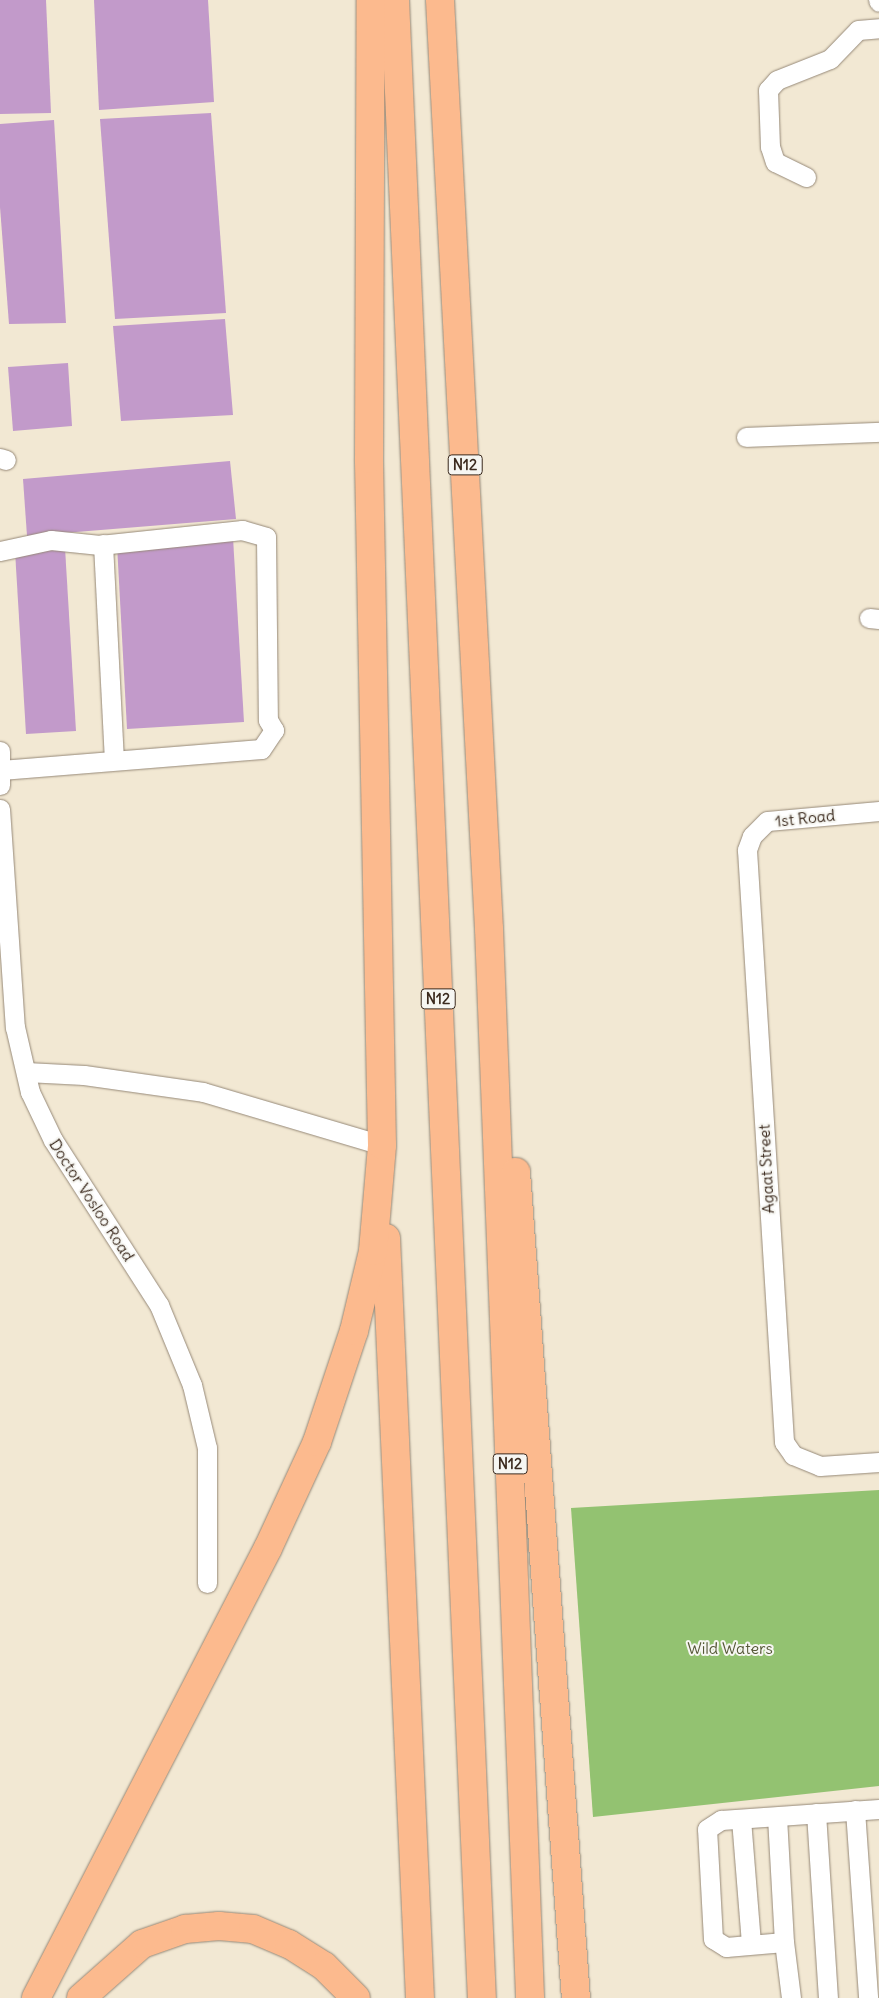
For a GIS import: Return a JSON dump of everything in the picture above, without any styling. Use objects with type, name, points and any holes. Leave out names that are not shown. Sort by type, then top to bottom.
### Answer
[{"type":"highway","points":[[371,0],[369,459],[382,1145],[420,1998]]},
{"type":"highway","name":"N12","points":[[394,0],[482,1998]]},
{"type":"highway","name":"N12","points":[[440,0],[489,929],[530,1998]]},
{"type":"highway","points":[[489,929],[537,1423],[576,1998]]},
{"type":"highway","points":[[36,1998],[268,1548],[317,1442],[354,1331],[373,1251],[382,1145]]},
{"type":"highway","points":[[81,1998],[142,1944],[185,1929],[219,1926],[253,1929],[289,1944],[324,1966],[356,1998]]},
{"type":"street","points":[[806,176],[775,162],[770,147],[768,90],[777,80],[830,59],[858,30],[879,28]]},
{"type":"street","points":[[746,437],[879,432]]},
{"type":"street","points":[[0,551],[51,540],[103,544],[242,530],[266,537],[268,720],[274,730],[260,749],[114,758],[0,778],[0,750]]},
{"type":"street","points":[[103,544],[114,758]]},
{"type":"street","name":"Doctor Vosloo Road","points":[[0,809],[15,1026],[26,1072],[52,1140],[159,1306],[192,1385],[207,1448],[206,1583]]},
{"type":"street","name":"1st Road","points":[[747,850],[752,836],[767,821],[879,811]]},
{"type":"street","name":"Agaat Street","points":[[747,850],[781,1424],[793,1456],[820,1466],[879,1462]]},
{"type":"street","points":[[26,1072],[84,1075],[203,1092],[382,1145]]},
{"type":"street","points":[[784,1942],[726,1947],[713,1939],[707,1829],[711,1822],[877,1809]]},
{"type":"street","points":[[855,1810],[868,1998]]},
{"type":"street","points":[[816,1813],[828,1998]]},
{"type":"street","points":[[777,1817],[784,1942],[791,1998]]},
{"type":"street","points":[[741,1819],[751,1944]]},
{"type":"green space","name":"Wild Waters","points":[[879,1490],[879,1786],[593,1817],[571,1508]]},
{"type":"building","points":[[0,0],[46,0],[51,113],[0,114]]},
{"type":"building","points":[[94,0],[208,0],[214,102],[99,110]]},
{"type":"building","points":[[211,113],[226,313],[115,319],[100,119]]},
{"type":"building","points":[[54,120],[66,323],[9,324],[0,207],[0,124]]},
{"type":"building","points":[[225,319],[233,415],[121,421],[113,326]]},
{"type":"building","points":[[68,363],[72,426],[13,431],[8,367]]},
{"type":"building","points":[[230,461],[236,519],[27,536],[23,479]]},
{"type":"building","points":[[233,538],[244,722],[127,729],[117,545]]},
{"type":"building","points":[[65,548],[76,731],[26,734],[15,551]]}]
